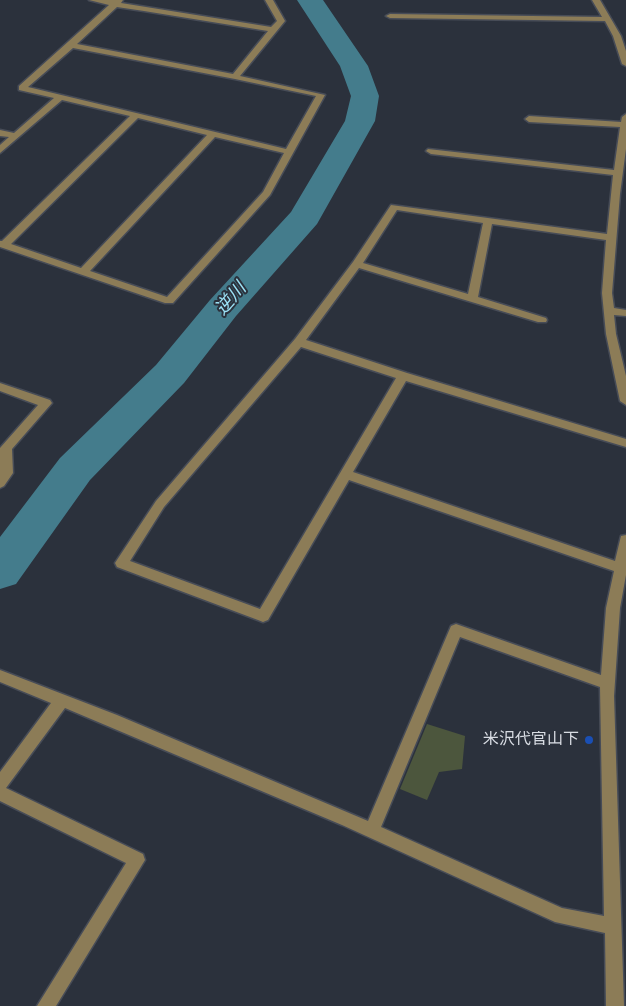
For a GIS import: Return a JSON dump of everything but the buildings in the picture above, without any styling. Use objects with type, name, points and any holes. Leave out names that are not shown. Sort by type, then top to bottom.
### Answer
[{"type":"street","points":[[94,0],[117,2],[273,30]]},
{"type":"street","points":[[235,77],[281,22],[269,0]]},
{"type":"street","points":[[596,0],[618,36],[626,64]]},
{"type":"street","points":[[117,2],[22,88],[289,152]]},
{"type":"street","points":[[390,16],[608,19]]},
{"type":"street","points":[[71,45],[321,95],[267,193],[169,301],[2,244],[136,115]]},
{"type":"street","points":[[0,150],[60,97]]},
{"type":"street","points":[[529,119],[625,121],[611,238],[607,294],[611,334],[626,401]]},
{"type":"street","points":[[0,133],[16,136]]},
{"type":"street","points":[[83,272],[213,134]]},
{"type":"street","points":[[431,151],[618,173]]},
{"type":"street","points":[[403,376],[262,616],[122,564],[160,504],[299,342],[357,264],[394,207],[611,238]]},
{"type":"street","points":[[472,298],[488,220]]},
{"type":"street","points":[[357,264],[542,320]]},
{"type":"street","points":[[609,311],[626,313]]},
{"type":"street","points":[[299,342],[403,376],[626,443]]},
{"type":"street","points":[[0,387],[46,403],[6,448],[2,475]]},
{"type":"street","points":[[346,474],[621,568]]},
{"type":"street","points":[[614,1006],[607,683],[613,608],[626,540]]},
{"type":"street","points":[[372,831],[456,630],[607,683]]},
{"type":"street","points":[[0,676],[62,700],[372,831],[561,916],[613,926]]},
{"type":"street","points":[[0,784],[62,700]]},
{"type":"street","points":[[0,793],[137,860],[46,1006]]},
{"type":"green space","points":[[427,724],[465,736],[462,769],[439,772],[427,800],[400,789]]},
{"type":"water","points":[[305,0],[315,0],[359,65],[349,66]]},
{"type":"waterway","name":"逆川","points":[[0,571],[75,469],[170,374],[223,308],[305,217],[360,121],[365,96],[354,66],[310,0]]},
{"type":"place","name":"米沢代官山下","points":[[589,740]]}]
